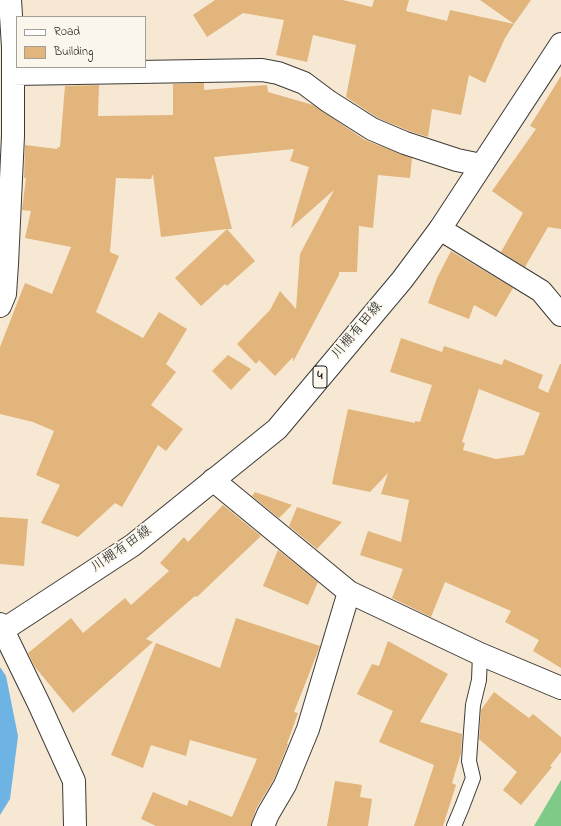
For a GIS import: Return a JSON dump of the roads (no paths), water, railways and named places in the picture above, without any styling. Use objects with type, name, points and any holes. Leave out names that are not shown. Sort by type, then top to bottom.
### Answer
[{"type":"street","points":[[0,306],[5,294],[13,136],[13,74],[10,0]]},
{"type":"street","name":"川棚有田線","points":[[1,628],[133,545],[277,429],[402,280],[440,229],[561,44]]},
{"type":"street","points":[[13,74],[262,70],[278,73],[304,83],[328,101],[372,129],[405,144],[457,160],[481,165]]},
{"type":"street","points":[[440,229],[541,292],[561,315]]},
{"type":"street","points":[[212,480],[349,592],[480,654],[561,688]]},
{"type":"street","points":[[263,826],[268,814],[285,785],[308,729],[349,592]]},
{"type":"street","points":[[1,628],[39,704],[74,781],[75,826]]},
{"type":"lane","points":[[454,826],[473,778],[469,761],[473,705],[479,680],[480,654]]},
{"type":"water","points":[[0,667],[6,676],[18,736],[10,799],[0,815]]}]
